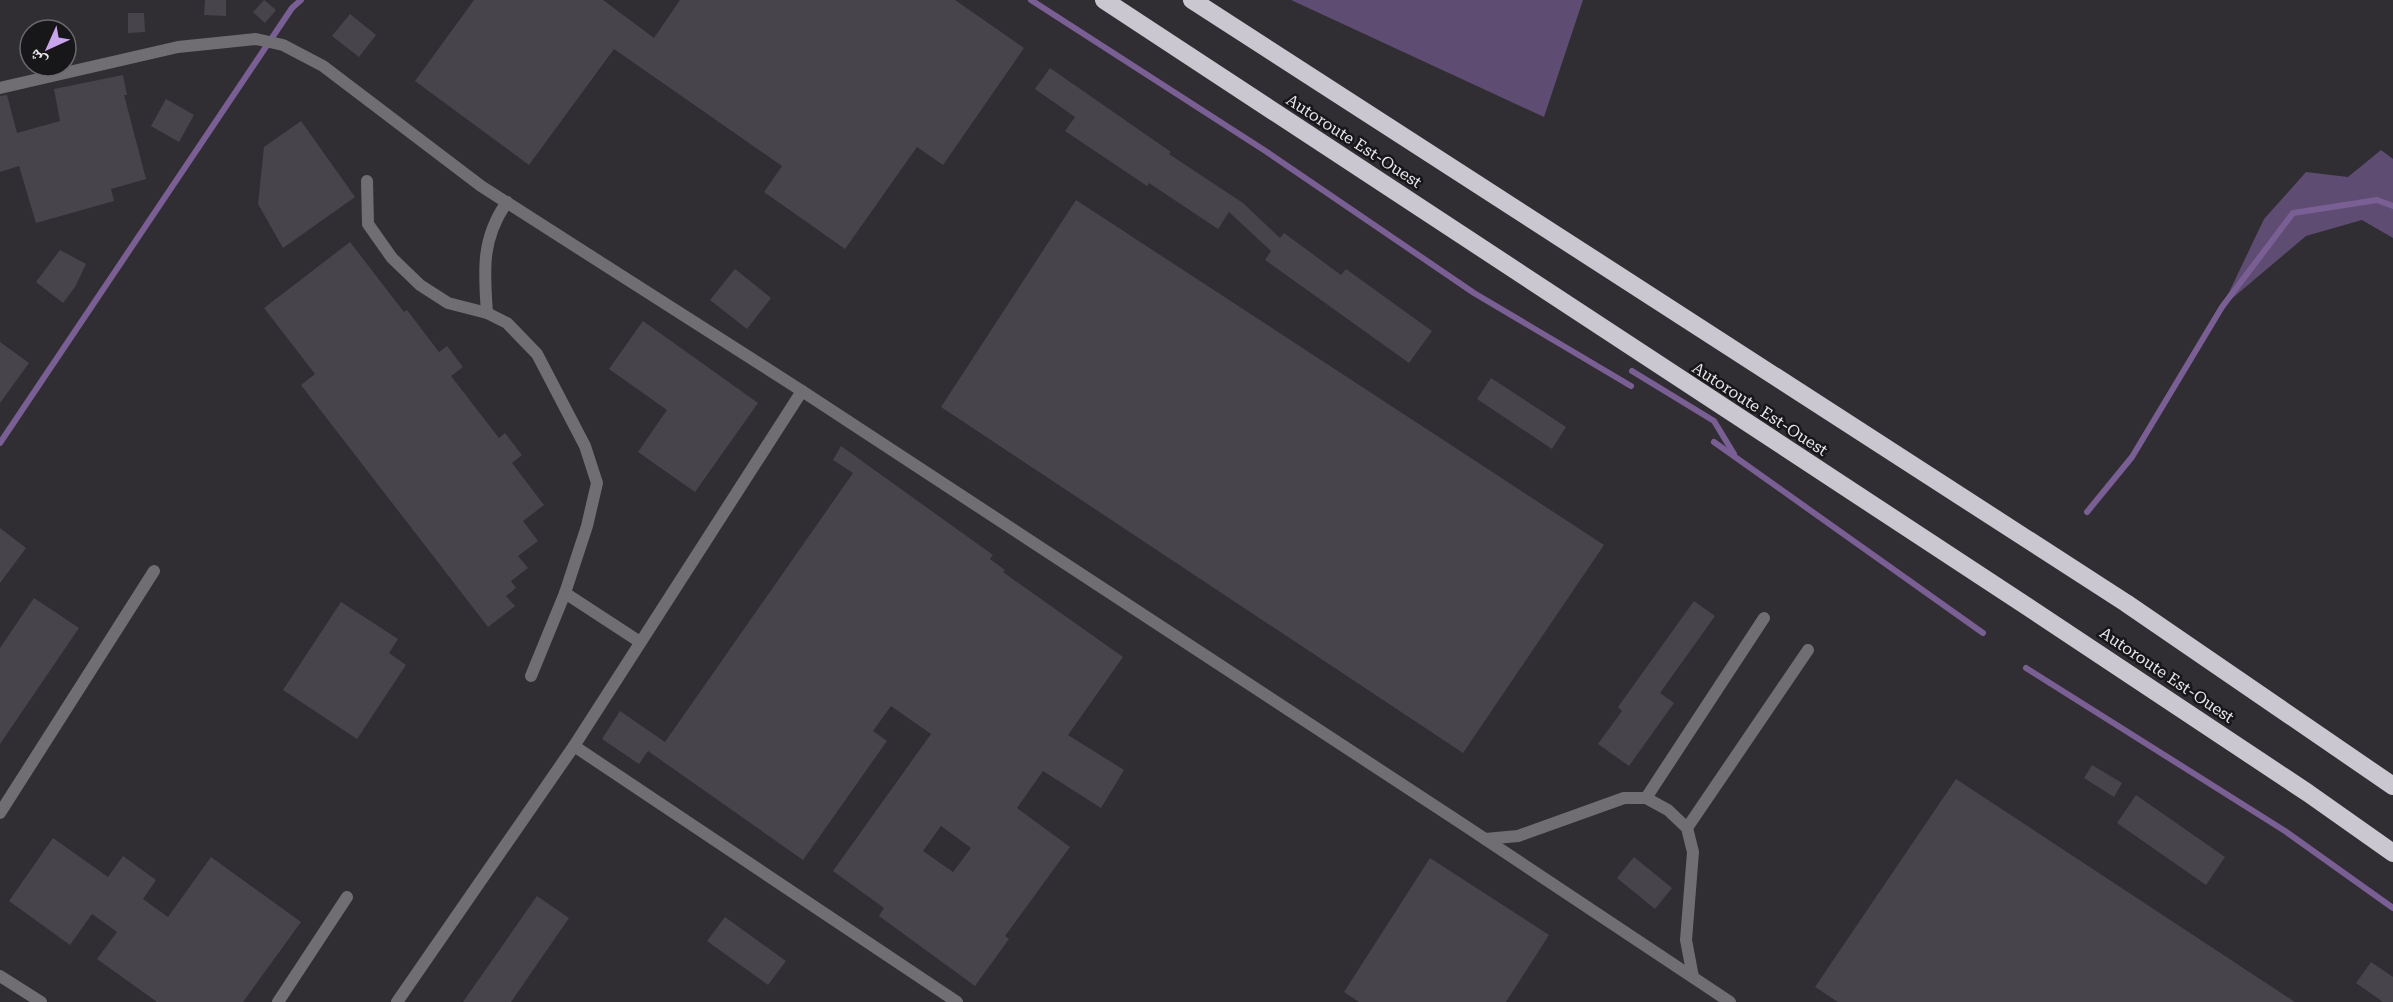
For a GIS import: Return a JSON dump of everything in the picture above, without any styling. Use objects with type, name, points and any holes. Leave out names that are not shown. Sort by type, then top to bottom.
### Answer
[{"type":"highway","name":"Autoroute Est-Ouest","points":[[1104,0],[2038,613],[2308,793],[2393,853]]},
{"type":"highway","name":"Autoroute Est-Ouest","points":[[1192,0],[2126,603],[2393,786]]},
{"type":"street","points":[[0,88],[178,47],[256,39],[283,45],[323,66],[481,186],[802,391],[1730,1002]]},
{"type":"street","points":[[367,181],[368,224],[392,258],[420,285],[448,303],[487,313],[507,323],[537,354],[585,446],[597,483],[587,526],[565,593],[531,676]]},
{"type":"street","points":[[487,313],[484,277],[488,240],[494,220],[507,202]]},
{"type":"street","points":[[397,1002],[574,746],[802,391]]},
{"type":"street","points":[[0,813],[154,571]]},
{"type":"street","points":[[565,593],[640,642]]},
{"type":"street","points":[[1646,798],[1764,618]]},
{"type":"street","points":[[1688,828],[1809,650]]},
{"type":"street","points":[[574,746],[957,1002]]},
{"type":"street","points":[[1485,839],[1518,836],[1624,798],[1646,798],[1668,810],[1688,828],[1693,852],[1686,940],[1693,977]]},
{"type":"street","points":[[278,1002],[347,897]]},
{"type":"street","points":[[0,976],[41,1002]]},
{"type":"shaded area","points":[[1291,0],[1583,0],[1544,117]]},
{"type":"shaded area","points":[[2381,150],[2393,159],[2393,238],[2362,220],[2306,236],[2222,307],[2264,219],[2306,172],[2348,177]]},
{"type":"building","points":[[205,0],[226,0],[226,16],[204,15]]},
{"type":"building","points":[[264,0],[276,10],[265,23],[253,12]]},
{"type":"building","points":[[474,0],[603,0],[654,38],[680,0],[955,0],[1024,48],[943,165],[917,147],[845,249],[764,192],[782,166],[614,49],[529,165],[415,81]]},
{"type":"building","points":[[128,13],[144,13],[145,32],[128,33]]},
{"type":"building","points":[[350,14],[376,35],[359,57],[332,36]]},
{"type":"building","points":[[1050,68],[1171,152],[1169,154],[1243,203],[1280,238],[1284,233],[1341,275],[1346,269],[1432,331],[1409,363],[1265,260],[1271,251],[1229,212],[1218,229],[1149,183],[1147,186],[1065,131],[1075,117],[1035,89]]},
{"type":"building","points":[[123,75],[127,95],[124,95],[146,179],[111,189],[114,201],[36,223],[19,166],[0,172],[0,96],[7,95],[17,133],[60,121],[54,89]]},
{"type":"building","points":[[166,99],[194,115],[179,142],[151,126]]},
{"type":"building","points":[[301,121],[355,197],[283,248],[258,204],[264,147]]},
{"type":"building","points":[[1076,200],[1604,545],[1463,753],[941,407]]},
{"type":"building","points":[[350,242],[404,312],[407,310],[439,352],[447,346],[463,367],[451,376],[499,438],[505,433],[522,455],[512,463],[544,505],[523,521],[538,541],[518,556],[528,568],[511,581],[516,588],[506,596],[515,606],[488,627],[301,385],[315,374],[264,308]]},
{"type":"building","points":[[60,250],[86,264],[75,287],[63,303],[36,282]]},
{"type":"building","points":[[735,269],[771,298],[747,329],[710,300]]},
{"type":"building","points":[[643,321],[758,403],[695,492],[638,452],[667,410],[609,369]]},
{"type":"building","points":[[0,342],[29,363],[0,403]]},
{"type":"building","points":[[1491,378],[1566,427],[1552,449],[1477,399]]},
{"type":"building","points":[[841,446],[993,555],[990,559],[1005,570],[1003,572],[1123,657],[1068,735],[1124,770],[1101,808],[1043,771],[1017,808],[1070,847],[1005,936],[1009,939],[975,986],[879,916],[884,908],[833,871],[931,734],[891,706],[873,731],[887,741],[803,860],[648,751],[639,764],[602,739],[620,711],[665,742],[853,473],[833,460]],"holes":[[[941,826],[971,848],[953,872],[923,851]]]},
{"type":"building","points":[[0,528],[26,548],[0,583]]},
{"type":"building","points":[[34,598],[79,628],[0,744],[0,648]]},
{"type":"building","points":[[1694,601],[1715,616],[1660,693],[1674,703],[1629,766],[1598,744],[1622,711],[1618,707]]},
{"type":"building","points":[[341,602],[398,639],[389,653],[406,665],[357,739],[283,690]]},
{"type":"building","points":[[2092,765],[2122,783],[2114,797],[2084,778]]},
{"type":"building","points":[[1956,779],[2295,1002],[1838,1002],[1815,987]]},
{"type":"building","points":[[2136,795],[2225,857],[2206,885],[2117,823]]},
{"type":"building","points":[[53,838],[108,877],[123,856],[156,880],[143,899],[168,917],[211,857],[301,922],[243,1002],[157,1002],[97,959],[117,932],[92,914],[70,945],[9,901]]},
{"type":"building","points":[[1634,857],[1672,888],[1655,909],[1617,878]]},
{"type":"building","points":[[1430,858],[1549,935],[1506,1002],[1359,1002],[1344,992]]},
{"type":"building","points":[[537,896],[569,918],[511,1002],[463,1002]]},
{"type":"building","points":[[725,917],[786,961],[768,985],[707,941]]},
{"type":"building","points":[[2371,962],[2393,977],[2393,1002],[2383,1002],[2356,983]]},
{"type":"waterway","points":[[0,443],[292,8],[301,0]]},
{"type":"waterway","points":[[1031,0],[1267,152],[1474,293],[1631,386]]},
{"type":"waterway","points":[[2087,512],[2132,457],[2222,307],[2293,213],[2377,200],[2393,206]]},
{"type":"waterway","points":[[1632,371],[1714,421],[1734,454]]},
{"type":"waterway","points":[[1714,442],[1983,633]]},
{"type":"waterway","points":[[2026,668],[2285,831],[2393,908]]}]
